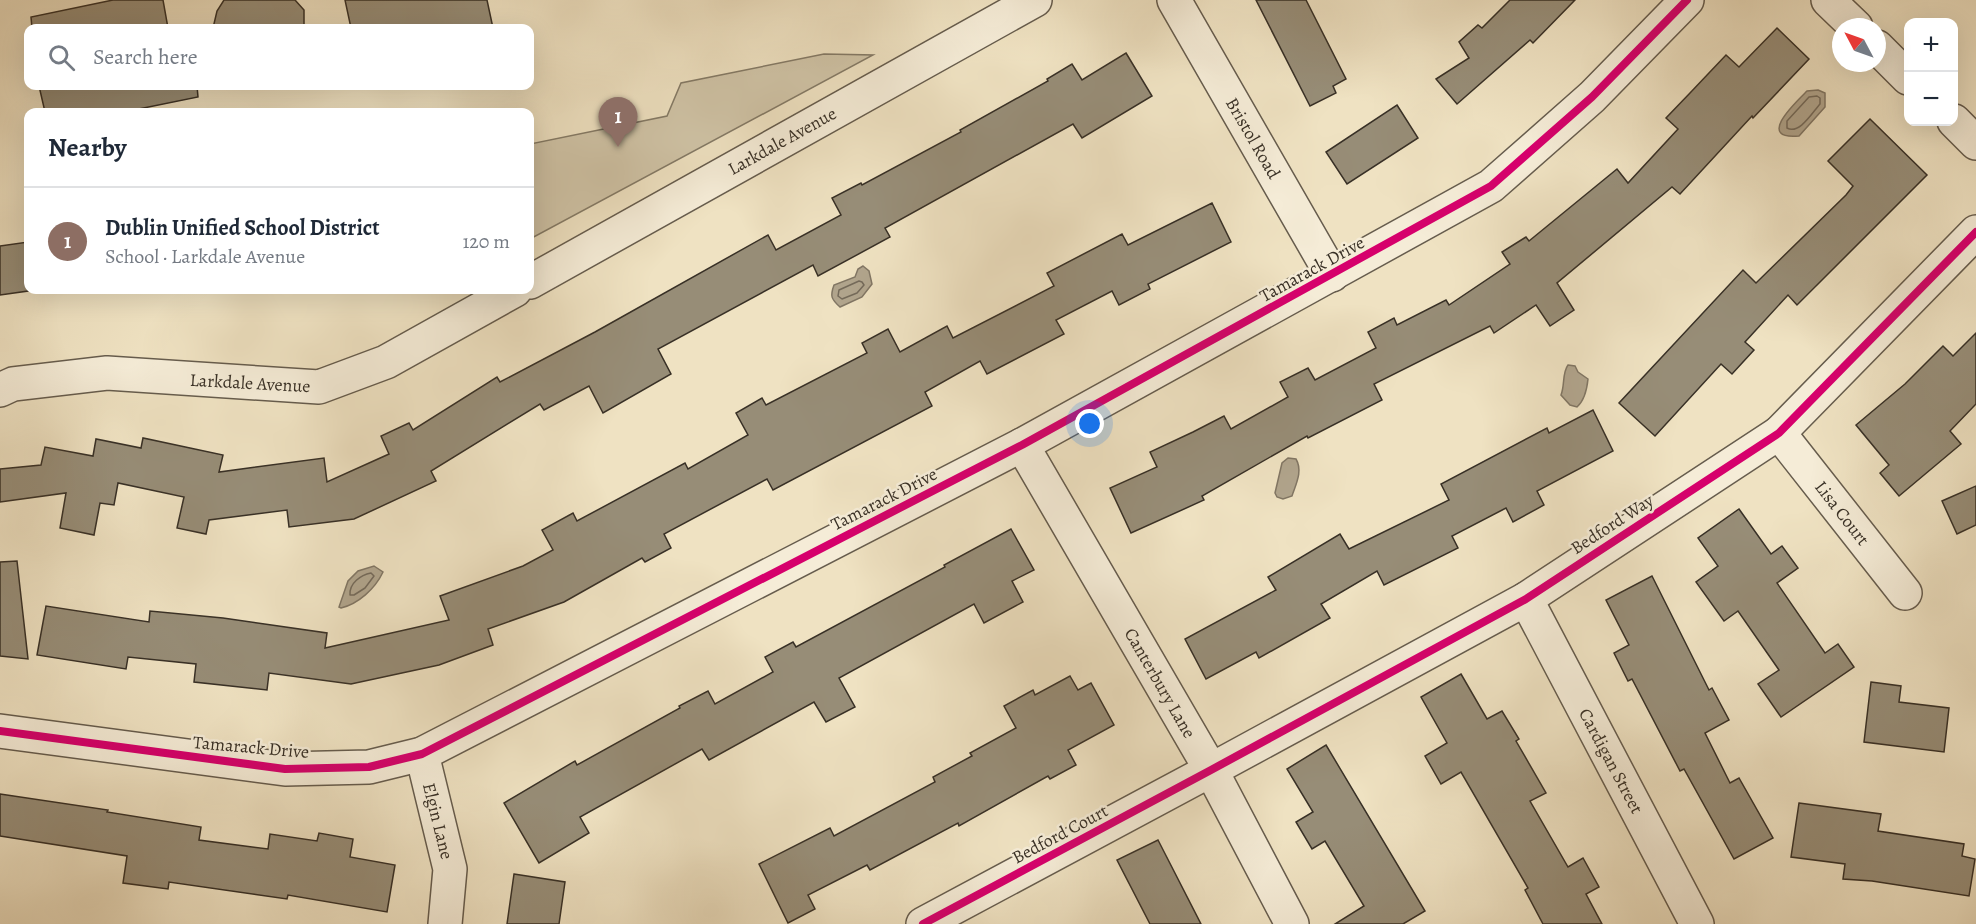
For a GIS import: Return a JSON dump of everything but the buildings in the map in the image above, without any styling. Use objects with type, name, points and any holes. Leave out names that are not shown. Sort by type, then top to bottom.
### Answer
[{"type":"street","name":"Larkdale Avenue","points":[[534,280],[1035,0]]},
{"type":"street","name":"Bristol Road","points":[[1174,0],[1332,275]]},
{"type":"street","name":"Tamarack Drive","points":[[0,731],[285,769],[369,766],[422,754],[1022,445],[1491,186],[1592,98],[1687,0]]},
{"type":"street","points":[[1828,0],[1847,18]]},
{"type":"street","points":[[1886,56],[1904,74]]},
{"type":"street","points":[[1958,126],[1976,143]]},
{"type":"street","name":"Bedford Way","points":[[1211,770],[1526,598],[1779,433],[1976,232]]},
{"type":"street","name":"Larkdale Avenue","points":[[0,390],[13,384],[107,373],[319,387],[386,362],[508,294]]},
{"type":"street","name":"Lisa Court","points":[[1779,433],[1905,593]]},
{"type":"street","name":"Canterbury Lane","points":[[1022,445],[1211,770],[1292,924]]},
{"type":"street","name":"Cardigan Street","points":[[1526,598],[1696,924]]},
{"type":"street","name":"Elgin Lane","points":[[422,754],[450,869],[445,924]]},
{"type":"street","name":"Bedford Court","points":[[923,924],[1211,770]]},
{"type":"shaded area","points":[[824,54],[873,55],[534,237],[534,143],[667,116],[681,83]]},
{"type":"water","points":[[1818,90],[1825,93],[1825,107],[1799,136],[1786,136],[1780,132],[1779,126],[1782,119],[1795,103],[1807,91]]},
{"type":"water","points":[[863,266],[869,271],[872,284],[862,297],[840,307],[832,297],[834,285],[855,277],[858,269]]},
{"type":"water","points":[[1568,365],[1575,366],[1578,372],[1588,379],[1584,398],[1577,407],[1570,405],[1561,395]]},
{"type":"water","points":[[1288,458],[1296,459],[1299,473],[1292,496],[1283,499],[1277,497],[1275,493],[1282,463]]},
{"type":"water","points":[[374,566],[383,572],[375,584],[360,599],[347,606],[339,607],[348,581],[358,571]]},
{"type":"cycle path","points":[[0,731],[285,769],[369,767],[422,754],[1022,445],[1491,186],[1592,97],[1687,0]]},
{"type":"cycle path","points":[[923,924],[1526,599],[1779,433],[1976,232]]},
{"type":"place","name":"Dublin Unified School District","points":[[618,147]]}]
